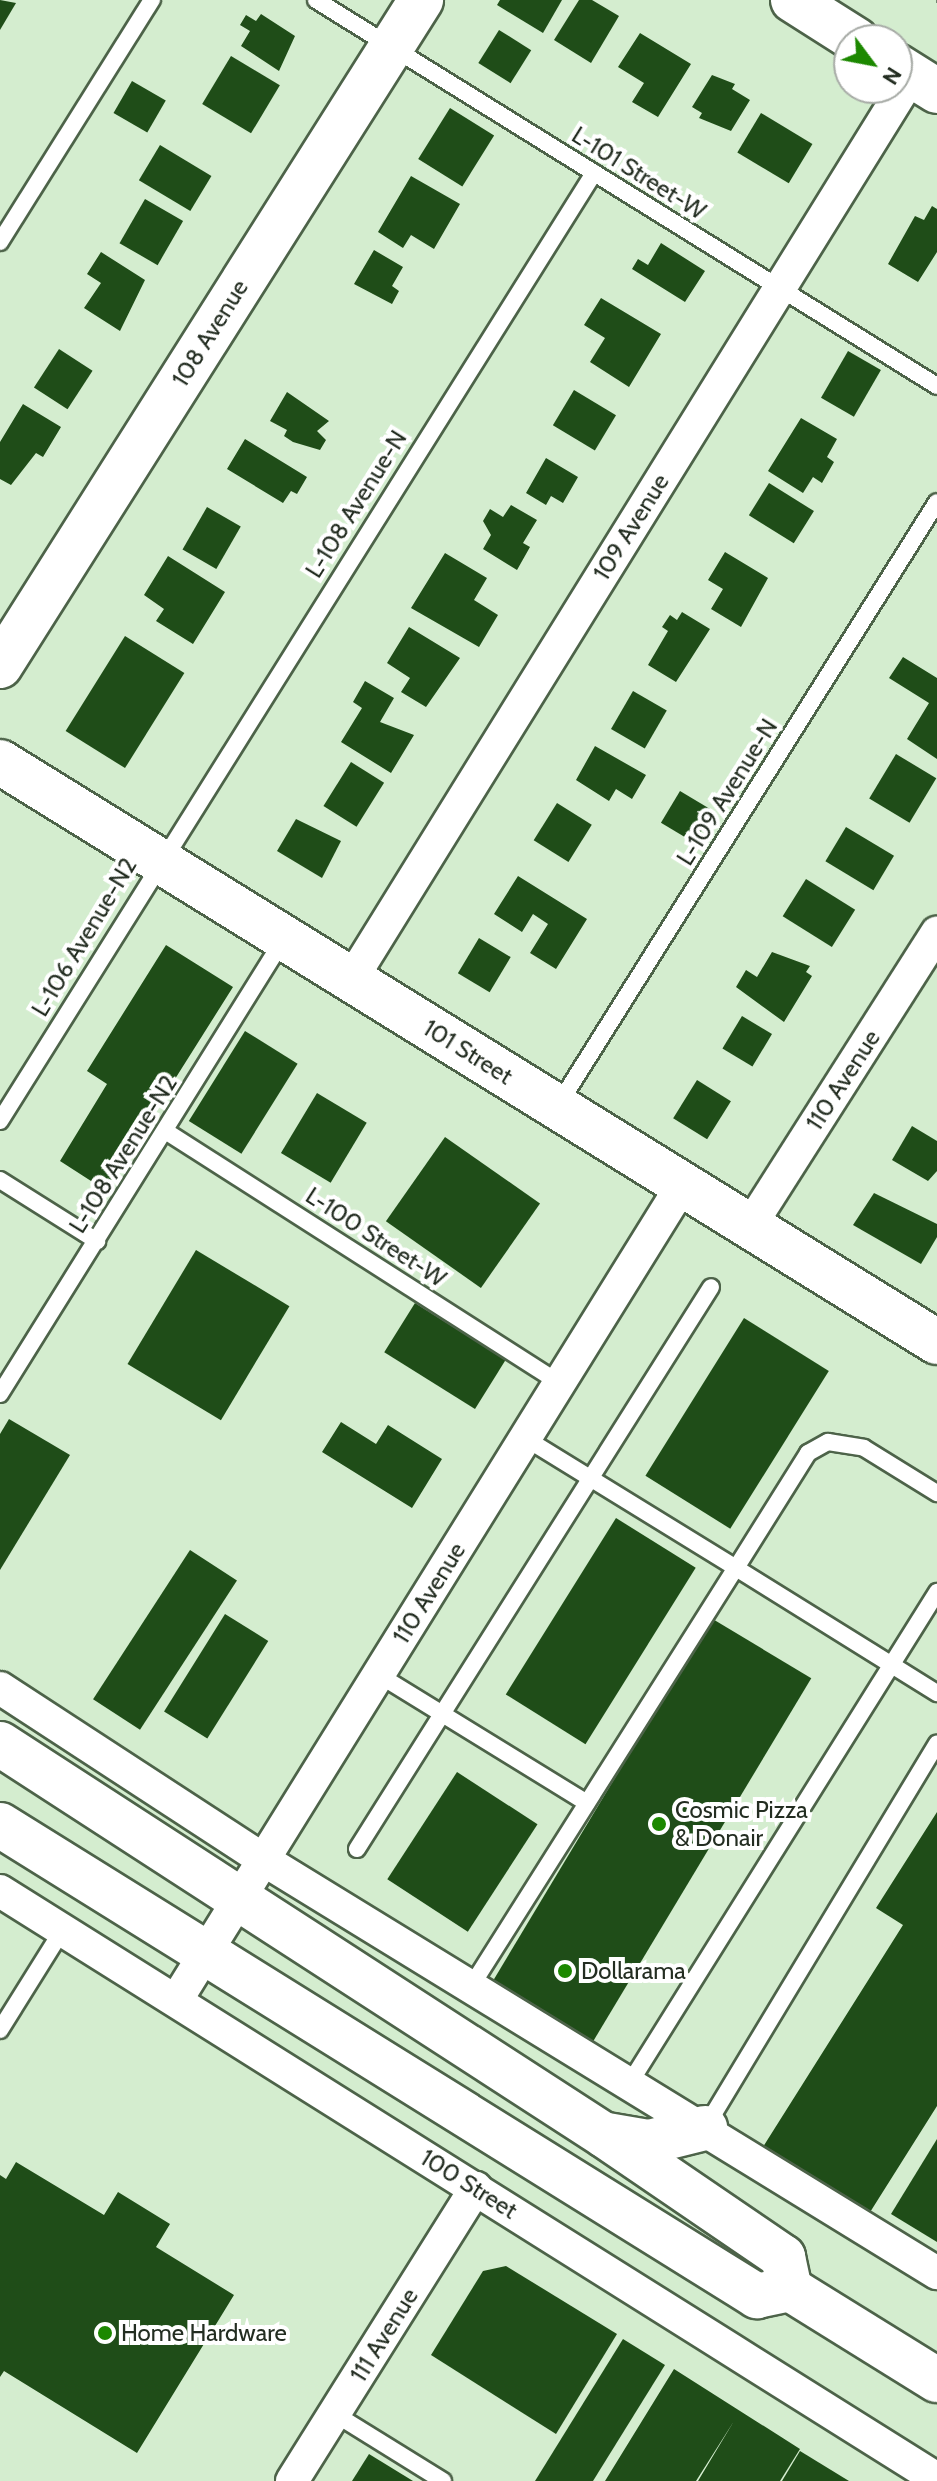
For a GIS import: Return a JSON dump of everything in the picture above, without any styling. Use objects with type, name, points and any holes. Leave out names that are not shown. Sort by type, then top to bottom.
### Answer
[{"type":"main road","name":"108 Avenue","points":[[0,666],[421,0]]},
{"type":"main road","points":[[793,0],[833,25]]},
{"type":"main road","name":"101 Street","points":[[0,762],[681,1187],[937,1341]]},
{"type":"main road","points":[[0,1744],[604,2135],[783,2257],[790,2289]]},
{"type":"main road","points":[[0,1825],[757,2296],[790,2289],[937,2380]]},
{"type":"main road","points":[[604,2135],[649,2142],[705,2128]]},
{"type":"street","name":"109 Avenue","points":[[351,980],[779,288],[915,77]]},
{"type":"street","name":"110 Avenue","points":[[750,1226],[937,933]]},
{"type":"street","name":"110 Avenue","points":[[177,1999],[681,1187]]},
{"type":"street","points":[[0,1688],[264,1860],[631,2081],[937,2273]]},
{"type":"street","name":"100 Street","points":[[0,1891],[177,1999],[937,2479]]},
{"type":"street","name":"111 Avenue","points":[[292,2481],[476,2188]]},
{"type":"lane","points":[[0,242],[152,0]]},
{"type":"lane","name":"L-101 Street-W","points":[[316,0],[937,386]]},
{"type":"lane","name":"L-108 Avenue-N","points":[[159,861],[594,173]]},
{"type":"lane","name":"L-109 Avenue-N","points":[[557,1107],[937,502]]},
{"type":"lane","name":"L-106 Avenue-N2","points":[[0,1121],[159,861]]},
{"type":"lane","name":"L-108 Avenue-N2","points":[[0,1394],[167,1132],[284,938]]},
{"type":"lane","name":"L-100 Street-W","points":[[167,1132],[560,1383]]},
{"type":"lane","points":[[0,1180],[97,1241]]},
{"type":"lane","points":[[357,1849],[711,1287]]},
{"type":"lane","points":[[525,1438],[937,1693]]},
{"type":"lane","points":[[472,1985],[808,1453],[828,1442],[864,1448],[937,1493]]},
{"type":"lane","points":[[631,2081],[937,1592]]},
{"type":"lane","points":[[379,1675],[587,1803]]},
{"type":"lane","points":[[705,2128],[937,1743]]},
{"type":"lane","points":[[0,2030],[63,1929]]},
{"type":"lane","points":[[335,2414],[443,2481]]},
{"type":"building","points":[[0,0],[16,3],[0,30]]},
{"type":"building","points":[[500,0],[562,0],[543,33],[497,5]]},
{"type":"building","points":[[579,0],[592,0],[619,16],[591,63],[554,40]]},
{"type":"building","points":[[261,14],[295,36],[279,71],[241,46],[250,31],[240,25],[246,15],[256,21]]},
{"type":"building","points":[[499,30],[531,50],[511,83],[478,63]]},
{"type":"building","points":[[640,33],[691,64],[658,117],[632,102],[644,83],[618,67]]},
{"type":"building","points":[[231,56],[280,85],[251,133],[202,104]]},
{"type":"building","points":[[712,75],[735,84],[732,89],[750,100],[731,131],[699,118],[702,113],[692,107]]},
{"type":"building","points":[[132,81],[166,101],[147,133],[114,113]]},
{"type":"building","points":[[450,108],[494,136],[462,186],[418,159]]},
{"type":"building","points":[[761,113],[812,144],[789,183],[737,152]]},
{"type":"building","points":[[160,145],[211,176],[190,211],[139,180]]},
{"type":"building","points":[[411,176],[460,204],[434,249],[411,235],[403,248],[378,232]]},
{"type":"building","points":[[145,199],[183,221],[158,265],[120,243]]},
{"type":"building","points":[[932,206],[937,209],[937,252],[918,282],[888,264],[915,216],[924,220]]},
{"type":"building","points":[[661,243],[705,271],[685,302],[632,269],[638,259],[648,265]]},
{"type":"building","points":[[374,250],[403,267],[392,286],[399,291],[392,304],[354,284]]},
{"type":"building","points":[[101,252],[145,280],[120,331],[84,308],[101,283],[87,274]]},
{"type":"building","points":[[601,298],[661,334],[629,387],[590,362],[605,338],[584,325]]},
{"type":"building","points":[[59,349],[93,371],[67,409],[34,388]]},
{"type":"building","points":[[848,351],[881,370],[854,417],[821,398]]},
{"type":"building","points":[[574,390],[616,415],[595,450],[553,425]]},
{"type":"building","points":[[287,392],[329,421],[317,431],[326,440],[320,450],[293,442],[284,436],[287,430],[270,421]]},
{"type":"building","points":[[23,404],[61,427],[43,457],[36,453],[11,485],[0,479],[0,442]]},
{"type":"building","points":[[801,418],[837,439],[827,457],[834,462],[822,483],[813,477],[803,493],[768,471]]},
{"type":"building","points":[[245,439],[307,477],[297,494],[291,491],[283,503],[227,469]]},
{"type":"building","points":[[546,458],[578,477],[563,503],[551,496],[546,505],[526,493]]},
{"type":"building","points":[[769,483],[814,511],[794,543],[749,515]]},
{"type":"building","points":[[511,505],[537,520],[523,543],[530,547],[517,570],[483,549],[491,535],[483,521],[490,509],[503,517]]},
{"type":"building","points":[[207,507],[241,526],[216,569],[182,549]]},
{"type":"building","points":[[725,552],[768,578],[741,627],[711,609],[723,589],[708,580]]},
{"type":"building","points":[[445,553],[487,578],[474,600],[498,615],[479,647],[411,608]]},
{"type":"building","points":[[168,556],[225,592],[193,644],[156,621],[164,609],[144,595]]},
{"type":"building","points":[[682,612],[710,629],[676,682],[648,665],[668,631],[662,627],[670,615],[677,620]]},
{"type":"building","points":[[409,627],[460,658],[426,707],[401,692],[410,678],[387,663]]},
{"type":"building","points":[[125,636],[184,673],[125,768],[66,731]]},
{"type":"building","points":[[903,657],[937,678],[937,759],[907,739],[929,703],[889,678]]},
{"type":"building","points":[[365,681],[394,698],[380,722],[414,735],[391,773],[341,742],[362,708],[353,702]]},
{"type":"building","points":[[633,691],[667,710],[645,749],[611,729]]},
{"type":"building","points":[[595,746],[646,775],[632,799],[616,789],[609,801],[576,780]]},
{"type":"building","points":[[896,754],[936,778],[910,823],[869,799]]},
{"type":"building","points":[[351,762],[384,783],[357,827],[323,806]]},
{"type":"building","points":[[680,791],[713,811],[694,843],[661,823]]},
{"type":"building","points":[[557,803],[592,825],[568,862],[534,840]]},
{"type":"building","points":[[296,819],[341,841],[322,878],[277,851]]},
{"type":"building","points":[[846,827],[894,856],[873,890],[825,861]]},
{"type":"building","points":[[518,876],[587,919],[556,969],[530,953],[548,924],[533,914],[522,932],[494,914]]},
{"type":"building","points":[[806,879],[855,910],[832,947],[783,916]]},
{"type":"building","points":[[479,938],[511,957],[490,992],[458,973]]},
{"type":"building","points":[[166,945],[233,987],[105,1190],[60,1161],[107,1084],[87,1071]]},
{"type":"building","points":[[772,952],[810,966],[806,972],[812,976],[784,1022],[736,987],[746,970],[757,977]]},
{"type":"building","points":[[742,1016],[772,1034],[752,1067],[722,1049]]},
{"type":"building","points":[[245,1031],[298,1064],[241,1154],[189,1121]]},
{"type":"building","points":[[697,1080],[731,1101],[707,1139],[673,1118]]},
{"type":"building","points":[[317,1093],[367,1123],[331,1183],[281,1153]]},
{"type":"building","points":[[912,1126],[937,1141],[937,1171],[928,1181],[892,1160]]},
{"type":"building","points":[[445,1137],[540,1204],[481,1288],[386,1221]]},
{"type":"building","points":[[874,1193],[937,1224],[937,1237],[921,1264],[853,1225]]},
{"type":"building","points":[[196,1250],[289,1306],[221,1420],[127,1364]]},
{"type":"building","points":[[415,1303],[506,1360],[475,1409],[384,1352]]},
{"type":"building","points":[[744,1318],[829,1371],[730,1529],[645,1476]]},
{"type":"building","points":[[9,1419],[70,1455],[0,1570],[0,1434]]},
{"type":"building","points":[[341,1422],[376,1444],[388,1425],[442,1459],[412,1508],[322,1452]]},
{"type":"building","points":[[616,1518],[696,1568],[585,1744],[506,1694]]},
{"type":"building","points":[[190,1550],[237,1580],[140,1730],[93,1699]]},
{"type":"building","points":[[225,1614],[268,1641],[207,1739],[164,1712]]},
{"type":"building","points":[[711,1618],[811,1678],[589,2048],[489,1987]]},
{"type":"building","points":[[457,1772],[538,1824],[468,1932],[387,1879]]},
{"type":"building","points":[[937,1812],[937,2106],[867,2217],[761,2150],[903,1925],[876,1908]]},
{"type":"building","points":[[937,2139],[937,2242],[891,2214]]},
{"type":"building","name":"Home Hardware","points":[[16,2162],[104,2215],[118,2192],[170,2224],[156,2247],[234,2295],[137,2453],[4,2371],[0,2377],[0,2175],[6,2179]]},
{"type":"building","points":[[506,2266],[617,2334],[556,2434],[431,2355],[483,2271]]},
{"type":"building","points":[[623,2339],[665,2365],[593,2481],[535,2481]]},
{"type":"building","points":[[674,2369],[800,2449],[780,2481],[698,2481],[734,2421],[696,2481],[605,2481]]},
{"type":"building","points":[[800,2451],[849,2481],[782,2481]]},
{"type":"building","points":[[369,2454],[413,2481],[352,2481]]},
{"type":"place","name":"Cosmic Pizza & Donair","points":[[659,1824]]},
{"type":"place","name":"Dollarama","points":[[565,1971]]},
{"type":"place","name":"Home Hardware","points":[[105,2333]]}]
